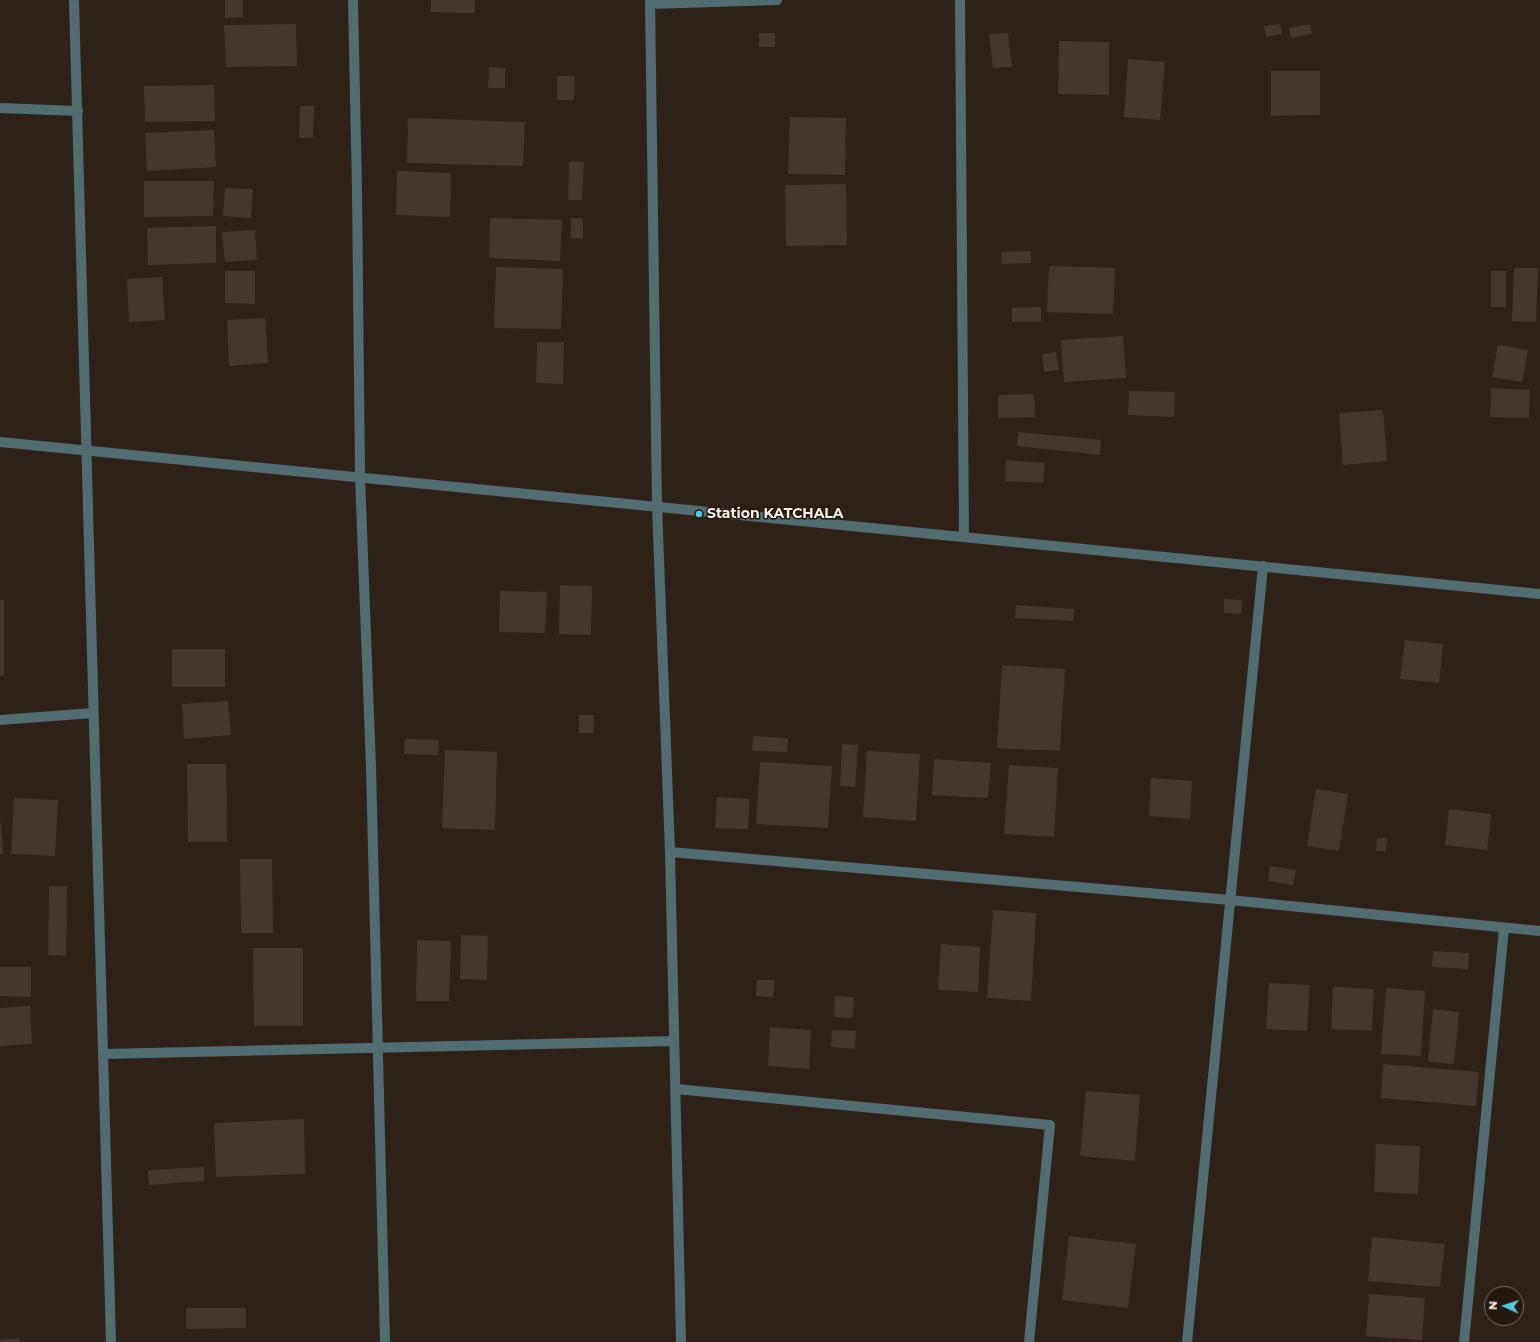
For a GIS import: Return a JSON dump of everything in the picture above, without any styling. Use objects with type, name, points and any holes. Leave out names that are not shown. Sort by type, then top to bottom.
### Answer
[{"type":"street","points":[[74,0],[111,1342]]},
{"type":"street","points":[[352,0],[357,191],[360,477],[371,767],[385,1342]]},
{"type":"street","points":[[682,1342],[670,852],[657,506],[650,2],[777,0]]},
{"type":"street","points":[[960,0],[964,537]]},
{"type":"street","points":[[0,108],[78,112]]},
{"type":"street","points":[[0,442],[1540,594]]},
{"type":"street","points":[[1187,1342],[1263,566]]},
{"type":"street","points":[[0,720],[93,713]]},
{"type":"street","points":[[670,852],[1230,900],[1540,931]]},
{"type":"street","points":[[1464,1342],[1504,928]]},
{"type":"street","points":[[103,1054],[674,1041]]},
{"type":"street","points":[[676,1089],[1050,1125],[1029,1342]]},
{"type":"building","points":[[225,0],[243,0],[243,17],[225,18]]},
{"type":"building","points":[[431,0],[475,0],[475,13],[431,12]]},
{"type":"building","points":[[296,24],[297,66],[226,67],[224,25]]},
{"type":"building","points":[[1280,24],[1282,34],[1266,37],[1264,26]]},
{"type":"building","points":[[1310,24],[1312,34],[1291,38],[1289,28]]},
{"type":"building","points":[[759,33],[775,33],[775,47],[759,47]]},
{"type":"building","points":[[1008,33],[1012,67],[993,68],[989,34]]},
{"type":"building","points":[[1059,41],[1109,42],[1109,95],[1058,94]]},
{"type":"building","points":[[1128,59],[1165,62],[1160,120],[1124,117]]},
{"type":"building","points":[[489,67],[505,68],[505,88],[488,88]]},
{"type":"building","points":[[1271,71],[1320,71],[1320,115],[1271,116]]},
{"type":"building","points":[[557,76],[575,76],[574,100],[557,100]]},
{"type":"building","points":[[214,85],[215,121],[145,122],[144,86]]},
{"type":"building","points":[[300,106],[314,106],[313,138],[299,138]]},
{"type":"building","points":[[790,117],[846,118],[845,175],[788,174]]},
{"type":"building","points":[[408,118],[525,122],[523,166],[407,163]]},
{"type":"building","points":[[214,130],[216,167],[147,171],[145,133]]},
{"type":"building","points":[[569,162],[584,162],[582,200],[568,200]]},
{"type":"building","points":[[397,171],[451,173],[450,217],[396,215]]},
{"type":"building","points":[[144,181],[214,181],[213,216],[144,217]]},
{"type":"building","points":[[846,184],[847,245],[786,246],[785,185]]},
{"type":"building","points":[[225,188],[253,189],[251,218],[223,216]]},
{"type":"building","points":[[490,218],[562,220],[560,261],[489,258]]},
{"type":"building","points":[[571,218],[583,218],[583,239],[571,238]]},
{"type":"building","points":[[216,226],[216,263],[148,265],[147,228]]},
{"type":"building","points":[[255,230],[257,260],[225,262],[222,232]]},
{"type":"building","points":[[1031,251],[1031,263],[1002,264],[1001,252]]},
{"type":"building","points":[[1049,266],[1115,268],[1113,314],[1047,312]]},
{"type":"building","points":[[496,267],[563,269],[561,329],[494,328]]},
{"type":"building","points":[[1514,268],[1538,268],[1536,322],[1512,321]]},
{"type":"building","points":[[225,271],[255,271],[255,304],[225,303]]},
{"type":"building","points":[[1491,271],[1506,271],[1506,307],[1491,307]]},
{"type":"building","points":[[162,277],[165,320],[129,322],[127,279]]},
{"type":"building","points":[[1041,307],[1041,322],[1012,322],[1012,308]]},
{"type":"building","points":[[265,318],[268,363],[229,366],[227,320]]},
{"type":"building","points":[[1123,336],[1126,378],[1064,382],[1061,340]]},
{"type":"building","points":[[537,342],[564,342],[563,384],[536,383]]},
{"type":"building","points":[[1498,345],[1528,350],[1522,382],[1492,377]]},
{"type":"building","points":[[1056,352],[1059,370],[1044,372],[1042,354]]},
{"type":"building","points":[[1491,388],[1530,390],[1529,418],[1490,417]]},
{"type":"building","points":[[1129,391],[1175,392],[1174,417],[1128,415]]},
{"type":"building","points":[[1034,394],[1035,417],[998,418],[998,395]]},
{"type":"building","points":[[1383,410],[1387,461],[1343,465],[1339,413]]},
{"type":"building","points":[[1018,432],[1101,440],[1100,455],[1017,446]]},
{"type":"building","points":[[1006,460],[1045,463],[1043,483],[1005,481]]},
{"type":"building","points":[[560,585],[592,586],[591,635],[559,634]]},
{"type":"building","points":[[500,591],[547,592],[545,633],[499,632]]},
{"type":"building","points":[[1224,599],[1242,600],[1241,614],[1224,613]]},
{"type":"building","points":[[0,600],[4,600],[4,675],[0,676]]},
{"type":"building","points":[[1016,605],[1074,609],[1073,621],[1015,618]]},
{"type":"building","points":[[1405,640],[1443,644],[1439,683],[1400,679]]},
{"type":"building","points":[[172,649],[225,649],[225,687],[172,687]]},
{"type":"building","points":[[1002,665],[1065,669],[1060,751],[997,748]]},
{"type":"building","points":[[228,701],[231,735],[184,739],[182,704]]},
{"type":"building","points":[[579,715],[594,715],[593,733],[579,733]]},
{"type":"building","points":[[753,736],[788,738],[787,752],[752,751]]},
{"type":"building","points":[[405,739],[439,740],[438,755],[404,754]]},
{"type":"building","points":[[842,744],[858,745],[855,787],[840,786]]},
{"type":"building","points":[[445,750],[497,752],[495,830],[442,828]]},
{"type":"building","points":[[867,751],[920,754],[916,821],[863,817]]},
{"type":"building","points":[[934,759],[991,763],[988,798],[932,795]]},
{"type":"building","points":[[760,762],[832,766],[828,828],[756,824]]},
{"type":"building","points":[[187,764],[226,764],[227,842],[188,842]]},
{"type":"building","points":[[1009,765],[1058,768],[1054,837],[1004,834]]},
{"type":"building","points":[[1151,778],[1192,781],[1190,819],[1149,816]]},
{"type":"building","points":[[1316,789],[1348,794],[1339,851],[1307,846]]},
{"type":"building","points":[[717,797],[750,799],[748,829],[715,828]]},
{"type":"building","points":[[14,798],[58,800],[55,856],[11,854]]},
{"type":"building","points":[[1449,809],[1491,814],[1487,850],[1445,845]]},
{"type":"building","points":[[1,823],[3,854],[0,854]]},
{"type":"building","points":[[1377,838],[1387,838],[1386,851],[1376,851]]},
{"type":"building","points":[[240,859],[272,859],[273,933],[241,933]]},
{"type":"building","points":[[1270,866],[1296,870],[1293,885],[1268,881]]},
{"type":"building","points":[[49,886],[67,886],[66,956],[48,955]]},
{"type":"building","points":[[993,910],[1036,913],[1031,1001],[987,998]]},
{"type":"building","points":[[461,935],[488,936],[487,980],[460,979]]},
{"type":"building","points":[[417,940],[451,941],[449,1001],[416,1001]]},
{"type":"building","points":[[941,944],[980,947],[978,992],[938,990]]},
{"type":"building","points":[[253,948],[303,948],[303,1026],[254,1026]]},
{"type":"building","points":[[1433,951],[1469,953],[1468,969],[1432,967]]},
{"type":"building","points":[[0,967],[31,967],[31,997],[0,996]]},
{"type":"building","points":[[757,980],[775,980],[773,997],[756,996]]},
{"type":"building","points":[[1269,983],[1310,985],[1307,1031],[1266,1029]]},
{"type":"building","points":[[1333,987],[1374,989],[1372,1031],[1331,1029]]},
{"type":"building","points":[[1386,988],[1425,991],[1421,1056],[1381,1054]]},
{"type":"building","points":[[835,996],[854,997],[853,1018],[834,1017]]},
{"type":"building","points":[[30,1006],[32,1044],[0,1046],[0,1008]]},
{"type":"building","points":[[1433,1009],[1459,1012],[1454,1064],[1428,1062]]},
{"type":"building","points":[[770,1027],[811,1030],[809,1069],[768,1066]]},
{"type":"building","points":[[832,1030],[856,1031],[855,1049],[831,1047]]},
{"type":"building","points":[[1383,1064],[1479,1072],[1476,1106],[1381,1098]]},
{"type":"building","points":[[1086,1091],[1140,1095],[1135,1161],[1080,1156]]},
{"type":"building","points":[[304,1119],[305,1174],[216,1177],[214,1123]]},
{"type":"building","points":[[1376,1144],[1420,1146],[1418,1194],[1374,1192]]},
{"type":"building","points":[[204,1167],[204,1181],[149,1185],[148,1170]]},
{"type":"building","points":[[1069,1236],[1136,1244],[1128,1308],[1062,1300]]},
{"type":"building","points":[[1372,1237],[1445,1244],[1440,1287],[1368,1281]]},
{"type":"building","points":[[1369,1294],[1425,1298],[1422,1340],[1366,1336]]},
{"type":"building","points":[[186,1308],[246,1308],[246,1328],[186,1329]]},
{"type":"building","points":[[19,1338],[20,1342],[0,1342],[0,1340]]},
{"type":"place","name":"Station KATCHALA","points":[[699,514]]}]
